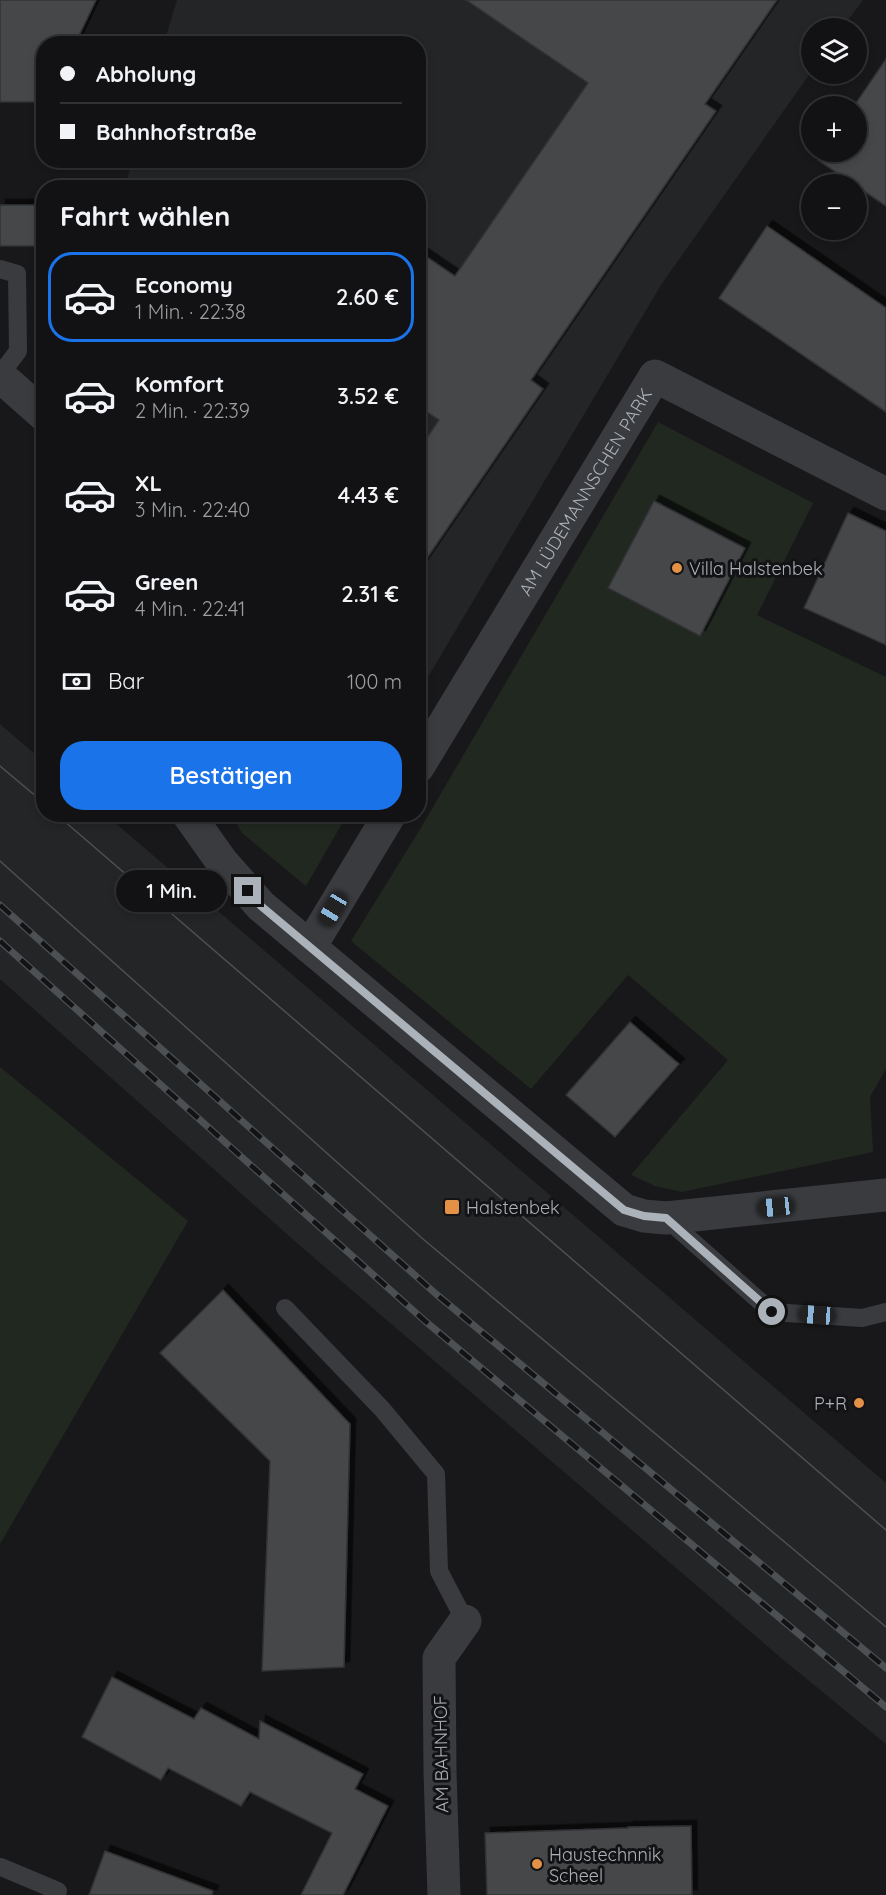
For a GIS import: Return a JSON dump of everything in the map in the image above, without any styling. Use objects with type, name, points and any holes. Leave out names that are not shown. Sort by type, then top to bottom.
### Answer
[{"type":"street","points":[[0,375],[36,408]]},
{"type":"street","name":"AM LÜDEMANNSCHEN PARK","points":[[426,754],[655,376],[886,494]]},
{"type":"street","points":[[192,822],[222,862],[261,906],[624,1210],[644,1216],[666,1218],[886,1195]]},
{"type":"street","points":[[310,947],[385,822]]},
{"type":"street","name":"AM BAHNHOF","points":[[444,1895],[440,1772],[440,1658],[465,1621]]},
{"type":"lane","points":[[0,269],[17,274],[18,351],[0,375]]},
{"type":"lane","points":[[666,1218],[772,1312],[861,1318],[886,1312]]},
{"type":"lane","points":[[285,1308],[382,1409],[436,1474],[439,1571],[465,1621]]},
{"type":"lane","points":[[1,1867],[58,1891],[56,1895]]},
{"type":"shaded area","points":[[177,0],[863,0],[850,18],[801,18],[803,84],[661,285],[426,680],[426,180],[127,180],[130,168],[426,168],[426,36],[166,36]]},
{"type":"shaded area","points":[[658,422],[813,503],[757,615],[886,677],[886,1069],[870,1097],[873,1152],[682,1192],[655,1186],[631,1175],[728,1060],[628,975],[531,1089],[351,941],[426,819]]},
{"type":"shaded area","points":[[0,724],[36,755],[36,822],[114,822],[886,1483],[886,1744],[780,1657],[298,1244],[0,979]]},
{"type":"shaded area","points":[[235,822],[343,822],[306,886],[242,833]]},
{"type":"shaded area","points":[[0,1067],[188,1221],[0,1544]]},
{"type":"building","points":[[0,0],[96,0],[79,36],[36,36],[36,102],[0,102]]},
{"type":"building","points":[[466,0],[777,0],[705,104],[716,111],[531,380],[543,389],[426,559],[426,439],[439,420],[426,411],[426,256],[455,276],[588,83]]},
{"type":"building","points":[[886,59],[886,206],[867,193],[867,174],[839,174],[821,162],[867,162],[867,96],[861,96]]},
{"type":"building","points":[[0,205],[36,205],[36,246],[0,246]]},
{"type":"building","points":[[767,226],[886,308],[886,412],[719,298]]},
{"type":"building","name":"Villa Halstenbek","points":[[654,501],[745,548],[700,636],[608,588]]},
{"type":"building","points":[[848,513],[886,531],[886,645],[804,608]]},
{"type":"building","points":[[630,1022],[679,1064],[615,1137],[566,1095]]},
{"type":"building","points":[[223,1290],[350,1424],[344,1667],[262,1671],[270,1461],[160,1353]]},
{"type":"building","points":[[112,1677],[194,1719],[201,1708],[259,1739],[260,1721],[363,1774],[355,1789],[388,1806],[343,1895],[301,1895],[332,1833],[250,1792],[241,1806],[168,1768],[161,1780],[82,1737]]},
{"type":"building","points":[[691,1826],[692,1895],[487,1895],[485,1833]]},
{"type":"building","points":[[105,1851],[213,1891],[212,1895],[89,1895]]},
{"type":"tram line","points":[[0,766],[36,796]]},
{"type":"tram line","points":[[65,822],[886,1530]]},
{"type":"tram line","points":[[0,861],[423,1239],[886,1627]]},
{"type":"railway","points":[[0,905],[436,1294],[886,1668]]},
{"type":"railway","points":[[0,941],[425,1321],[886,1707]]},
{"type":"place","name":"Villa Halstenbek","points":[[677,568]]},
{"type":"place","name":"Halstenbek","points":[[452,1207]]},
{"type":"place","name":"P+R","points":[[859,1403]]},
{"type":"place","name":"Haustechnnik Scheel","points":[[537,1864]]},
{"type":"route","points":[[248,891],[261,906],[624,1210],[644,1216],[666,1218],[772,1312]]}]
